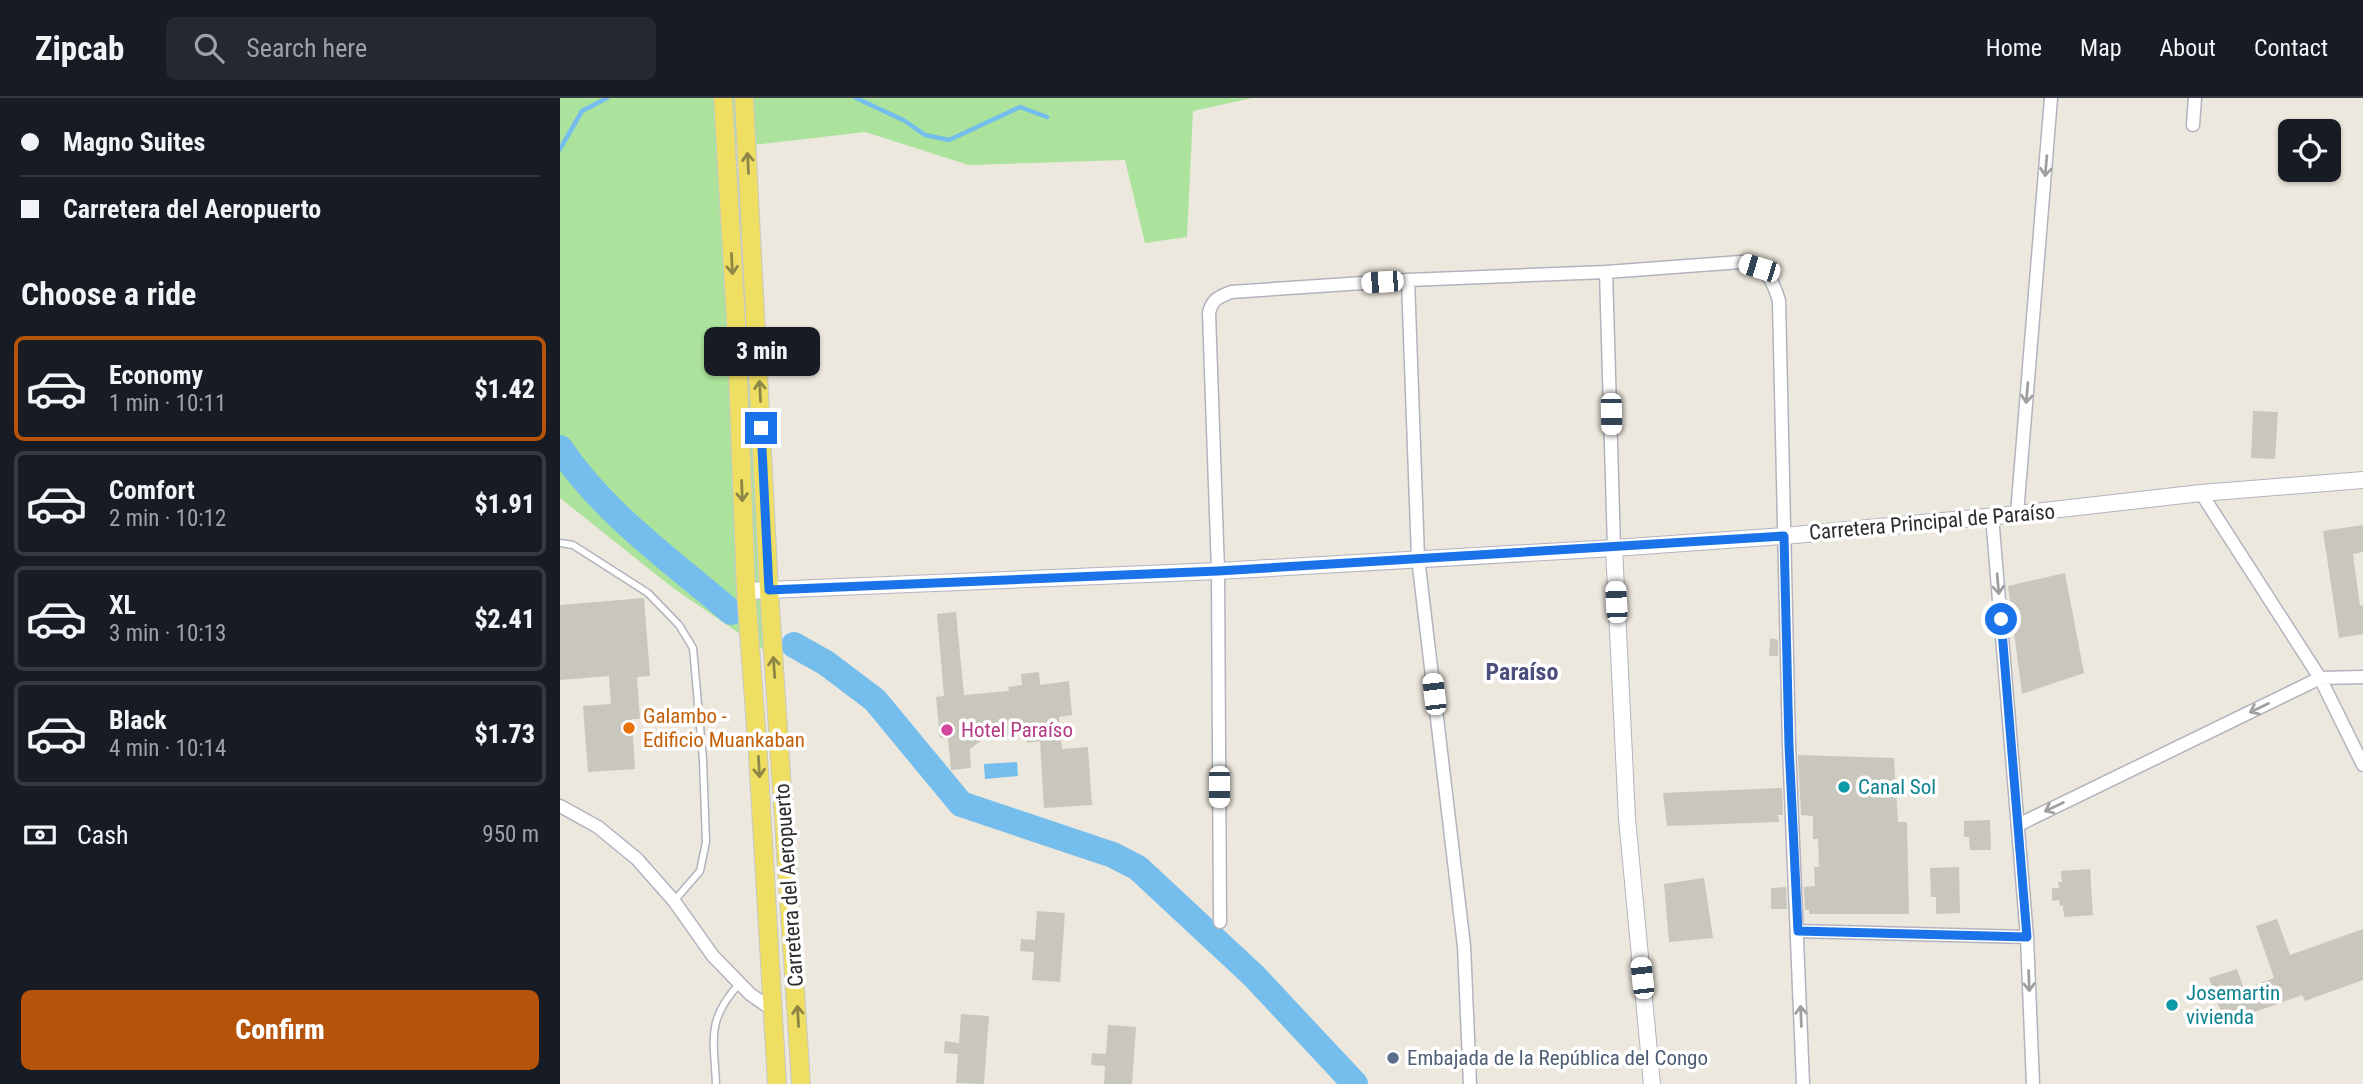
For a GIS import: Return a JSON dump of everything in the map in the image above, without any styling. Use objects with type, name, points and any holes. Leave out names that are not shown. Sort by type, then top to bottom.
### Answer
[{"type":"main road","name":"Carretera del Aeropuerto","points":[[723,98],[736,321],[746,591],[777,1084]]},
{"type":"main road","name":"Carretera del Aeropuerto","points":[[744,98],[769,590],[801,1084]]},
{"type":"street","points":[[2017,514],[2051,98]]},
{"type":"street","points":[[2193,125],[2196,98]]},
{"type":"street","points":[[1220,922],[1218,571],[1209,313],[1211,303],[1231,292],[1741,262],[1759,268],[1773,281],[1779,301],[1789,746],[1803,1084]]},
{"type":"street","points":[[1605,272],[1614,548],[1627,818],[1652,1084]]},
{"type":"street","points":[[1408,280],[1418,558],[1464,946],[1470,1084]]},
{"type":"street","name":"Carretera Principal de Paraíso","points":[[746,591],[1218,571],[1614,548],[1784,536],[2201,493],[2363,480]]},
{"type":"street","points":[[2201,493],[2320,678],[2363,765]]},
{"type":"street","points":[[1992,516],[2027,937],[2033,1084]]},
{"type":"street","points":[[2018,825],[2320,678],[2363,677]]},
{"type":"street","points":[[560,806],[598,827],[637,859],[674,901],[713,956],[750,995],[774,1010]]},
{"type":"street","points":[[1798,931],[2027,937]]},
{"type":"lane","points":[[560,543],[573,545],[648,593],[679,625],[693,648],[703,760],[706,842],[700,871],[674,901]]},
{"type":"lane","points":[[716,1084],[716,1020],[722,1003],[739,984]]},
{"type":"green space","points":[[560,98],[1252,98],[1193,111],[1187,237],[1145,243],[1125,160],[969,165],[865,132],[736,147],[771,655],[673,588],[560,498]]},
{"type":"water","points":[[1017,762],[1018,776],[985,779],[984,764]]},
{"type":"building","points":[[2253,411],[2278,412],[2275,459],[2251,458]]},
{"type":"building","points":[[2363,525],[2363,552],[2353,554],[2360,606],[2363,605],[2363,634],[2339,638],[2323,531]]},
{"type":"building","points":[[2065,573],[2084,673],[2022,694],[2008,586]]},
{"type":"building","points":[[644,598],[650,676],[637,677],[640,719],[632,719],[635,769],[588,772],[583,706],[611,704],[609,676],[560,680],[560,605]]},
{"type":"building","points":[[956,612],[964,695],[1009,691],[1008,687],[1022,685],[1021,674],[1039,672],[1040,685],[1069,681],[1072,715],[1059,717],[1062,749],[1088,747],[1092,805],[1044,808],[1040,741],[1027,743],[1026,734],[986,737],[970,749],[971,768],[951,770],[948,737],[940,738],[936,697],[944,696],[937,614]]},
{"type":"building","points":[[1770,638],[1778,640],[1778,656],[1769,656]]},
{"type":"building","points":[[1798,755],[1894,758],[1898,822],[1907,822],[1909,914],[1809,914],[1809,910],[1805,910],[1804,887],[1815,886],[1814,867],[1819,867],[1818,839],[1813,839],[1813,816],[1801,815]]},
{"type":"building","points":[[1782,788],[1783,815],[1778,815],[1779,822],[1667,826],[1663,793]]},
{"type":"building","points":[[1990,820],[1991,850],[1970,850],[1969,837],[1964,837],[1964,821]]},
{"type":"building","points":[[1959,867],[1960,913],[1936,914],[1936,897],[1931,897],[1930,868]]},
{"type":"building","points":[[2090,869],[2093,915],[2064,917],[2063,905],[2060,906],[2059,900],[2052,901],[2052,888],[2059,888],[2058,882],[2062,882],[2061,871]]},
{"type":"building","points":[[1704,878],[1713,938],[1669,942],[1664,884]]},
{"type":"building","points":[[1786,887],[1787,909],[1771,909],[1771,888]]},
{"type":"building","points":[[1037,911],[1065,913],[1060,982],[1032,980],[1034,952],[1020,951],[1021,939],[1035,940]]},
{"type":"building","points":[[2277,919],[2290,955],[2363,929],[2363,980],[2305,1001],[2302,995],[2225,1023],[2209,978],[2237,969],[2244,989],[2274,978],[2256,926]]},
{"type":"building","points":[[961,1014],[989,1016],[984,1084],[956,1083],[958,1054],[944,1053],[945,1041],[959,1043]]},
{"type":"building","points":[[1108,1025],[1136,1027],[1132,1084],[1104,1084],[1105,1066],[1091,1065],[1092,1053],[1106,1054]]},
{"type":"waterway","points":[[560,149],[582,111],[607,98]]},
{"type":"waterway","points":[[856,98],[905,121],[925,135],[949,140],[1020,107],[1047,117]]},
{"type":"waterway","points":[[560,448],[597,494],[618,515],[731,612]]},
{"type":"waterway","points":[[794,645],[826,663],[875,700],[961,804],[1113,855],[1138,868],[1254,976],[1355,1084]]},
{"type":"place","name":"Galambo - Edificio Muankaban","points":[[629,728]]},
{"type":"place","name":"Hotel Paraíso","points":[[947,730]]},
{"type":"place","name":"Canal Sol","points":[[1844,787]]},
{"type":"place","name":"Josemartin vivienda","points":[[2172,1005]]},
{"type":"place","name":"Embajada de la República del Congo","points":[[1393,1058]]},
{"type":"district","name":"Paraíso","points":[[1522,672]]},
{"type":"route","points":[[761,428],[769,590],[1218,571],[1784,536],[1789,746],[1798,931],[2027,937],[2001,619]]}]
